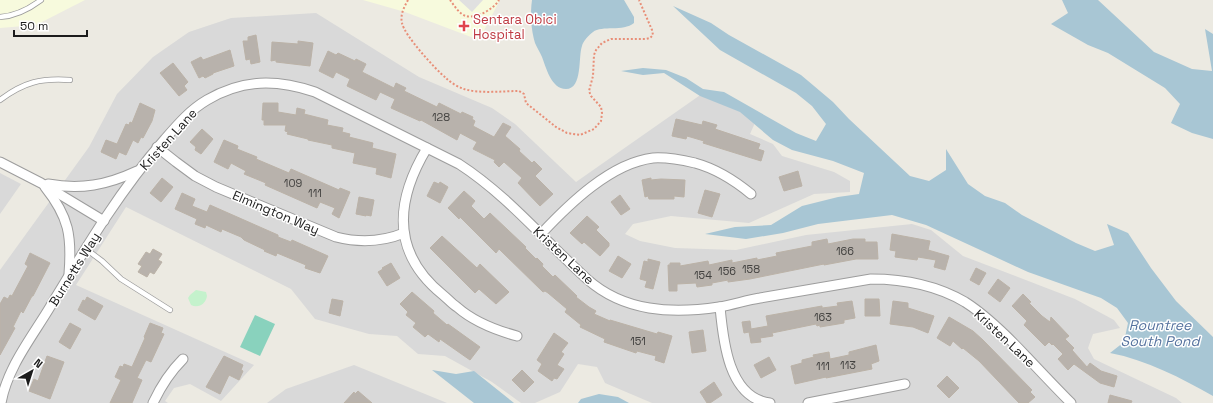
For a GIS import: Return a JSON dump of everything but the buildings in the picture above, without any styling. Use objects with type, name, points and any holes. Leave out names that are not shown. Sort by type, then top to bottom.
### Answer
[{"type":"street","name":"Kristen Lane","points":[[104,221],[139,170],[158,147],[183,118],[206,100],[221,92],[250,84],[269,83],[297,86],[314,92],[459,164],[477,176],[542,234],[588,280],[620,300],[636,306],[654,310],[675,310],[720,307],[754,299],[871,279],[907,281],[946,293],[964,302],[980,313],[1004,333],[1071,403]]},
{"type":"street","name":"Elmington Way","points":[[158,147],[182,167],[216,187],[336,237],[351,241],[364,242],[379,240],[404,233]]},
{"type":"street","points":[[427,148],[418,162],[408,192],[405,209],[404,233],[411,257],[427,282],[457,308],[489,327],[517,336]]},
{"type":"street","points":[[542,234],[560,214],[597,183],[624,166],[653,158],[683,160],[708,167],[725,175],[751,194]]},
{"type":"street","name":"Burnetts Way","points":[[0,162],[41,183],[104,221],[15,365],[7,380],[1,403]]},
{"type":"street","points":[[41,183],[60,186],[94,186],[116,180],[139,170]]},
{"type":"street","points":[[41,183],[52,196],[67,225],[71,249],[69,276]]},
{"type":"street","points":[[720,307],[725,345],[738,383],[755,398],[770,403]]},
{"type":"street","points":[[153,403],[170,372],[183,358]]},
{"type":"street","points":[[808,403],[905,384]]},
{"type":"lane","points":[[0,17],[29,9],[41,0]]},
{"type":"lane","points":[[0,100],[22,86],[40,80],[70,80]]},
{"type":"lane","points":[[86,249],[102,261],[121,279],[170,310]]},
{"type":"path","points":[[408,0],[401,16],[402,24],[408,35],[445,78],[465,89],[476,91],[519,91],[524,94],[526,103],[551,124],[567,133],[580,135],[594,129],[601,121],[601,107],[591,96],[590,92],[593,76],[593,62],[596,50],[602,43],[611,40],[646,39],[653,35],[639,0]]},
{"type":"path","points":[[450,0],[459,12],[465,16],[469,16],[489,10],[499,0]]},
{"type":"shaded area","points":[[0,0],[85,0],[36,25],[0,28]]},
{"type":"shaded area","name":"Sentara Obici Hospital","points":[[363,0],[500,0],[479,40],[405,12]]},
{"type":"shaded area","points":[[459,0],[483,0],[472,12]]},
{"type":"shaded area","points":[[316,13],[419,77],[492,108],[515,124],[576,182],[706,91],[758,116],[750,134],[773,144],[782,156],[834,172],[850,181],[850,192],[814,194],[749,223],[671,216],[633,224],[625,234],[640,241],[675,248],[736,250],[806,235],[912,224],[931,230],[963,256],[1075,299],[1114,320],[1120,328],[1093,334],[1088,348],[1094,359],[1176,398],[1182,403],[652,403],[605,383],[597,367],[578,364],[560,392],[535,403],[521,403],[492,382],[445,356],[418,354],[397,336],[369,334],[315,319],[291,289],[126,207],[76,285],[254,365],[221,401],[190,384],[174,388],[165,401],[168,403],[0,403],[0,270],[89,147],[117,94],[153,57],[189,32],[231,18]]},
{"type":"shaded area","points":[[0,173],[21,184],[0,214]]},
{"type":"shaded area","points":[[354,365],[447,403],[267,403],[286,389]]},
{"type":"green space","points":[[196,290],[206,292],[207,296],[204,303],[199,306],[191,305],[188,298]]},
{"type":"green space","points":[[255,315],[275,324],[260,356],[240,347]]},
{"type":"water","points":[[532,0],[624,0],[634,17],[634,23],[629,26],[602,29],[593,32],[585,40],[582,46],[579,71],[575,84],[571,88],[561,88],[553,82],[547,72],[535,43],[531,22]]},
{"type":"water","points":[[1062,0],[1098,0],[1154,52],[1192,69],[1212,71],[1205,29],[1213,34],[1213,139],[1192,133],[1171,123],[1180,104],[1165,88],[1108,53],[1088,45],[1051,24],[1068,13]]},
{"type":"water","name":"Rountree South Pond","points":[[673,6],[711,23],[729,35],[801,75],[833,102],[910,176],[929,181],[946,170],[946,149],[968,184],[985,196],[1005,203],[1022,215],[1076,243],[1095,251],[1114,245],[1107,224],[1128,233],[1151,268],[1176,301],[1213,337],[1213,396],[1176,376],[1150,365],[1110,353],[1124,342],[1128,323],[1117,308],[1101,298],[1028,272],[926,225],[892,215],[818,224],[783,233],[746,239],[705,234],[735,227],[771,225],[802,206],[838,197],[859,194],[864,173],[833,161],[792,150],[773,140],[740,112],[700,96],[664,73],[643,75],[621,71],[643,68],[666,70],[686,78],[703,89],[724,92],[796,133],[816,141],[826,124],[812,106],[796,93],[720,50]]},
{"type":"water","points":[[432,370],[456,374],[474,371],[514,403],[474,403]]},
{"type":"water","points":[[599,394],[618,397],[629,403],[578,403],[581,399]]},
{"type":"place","name":"Sentara Obici Hospital","points":[[464,26]]}]
